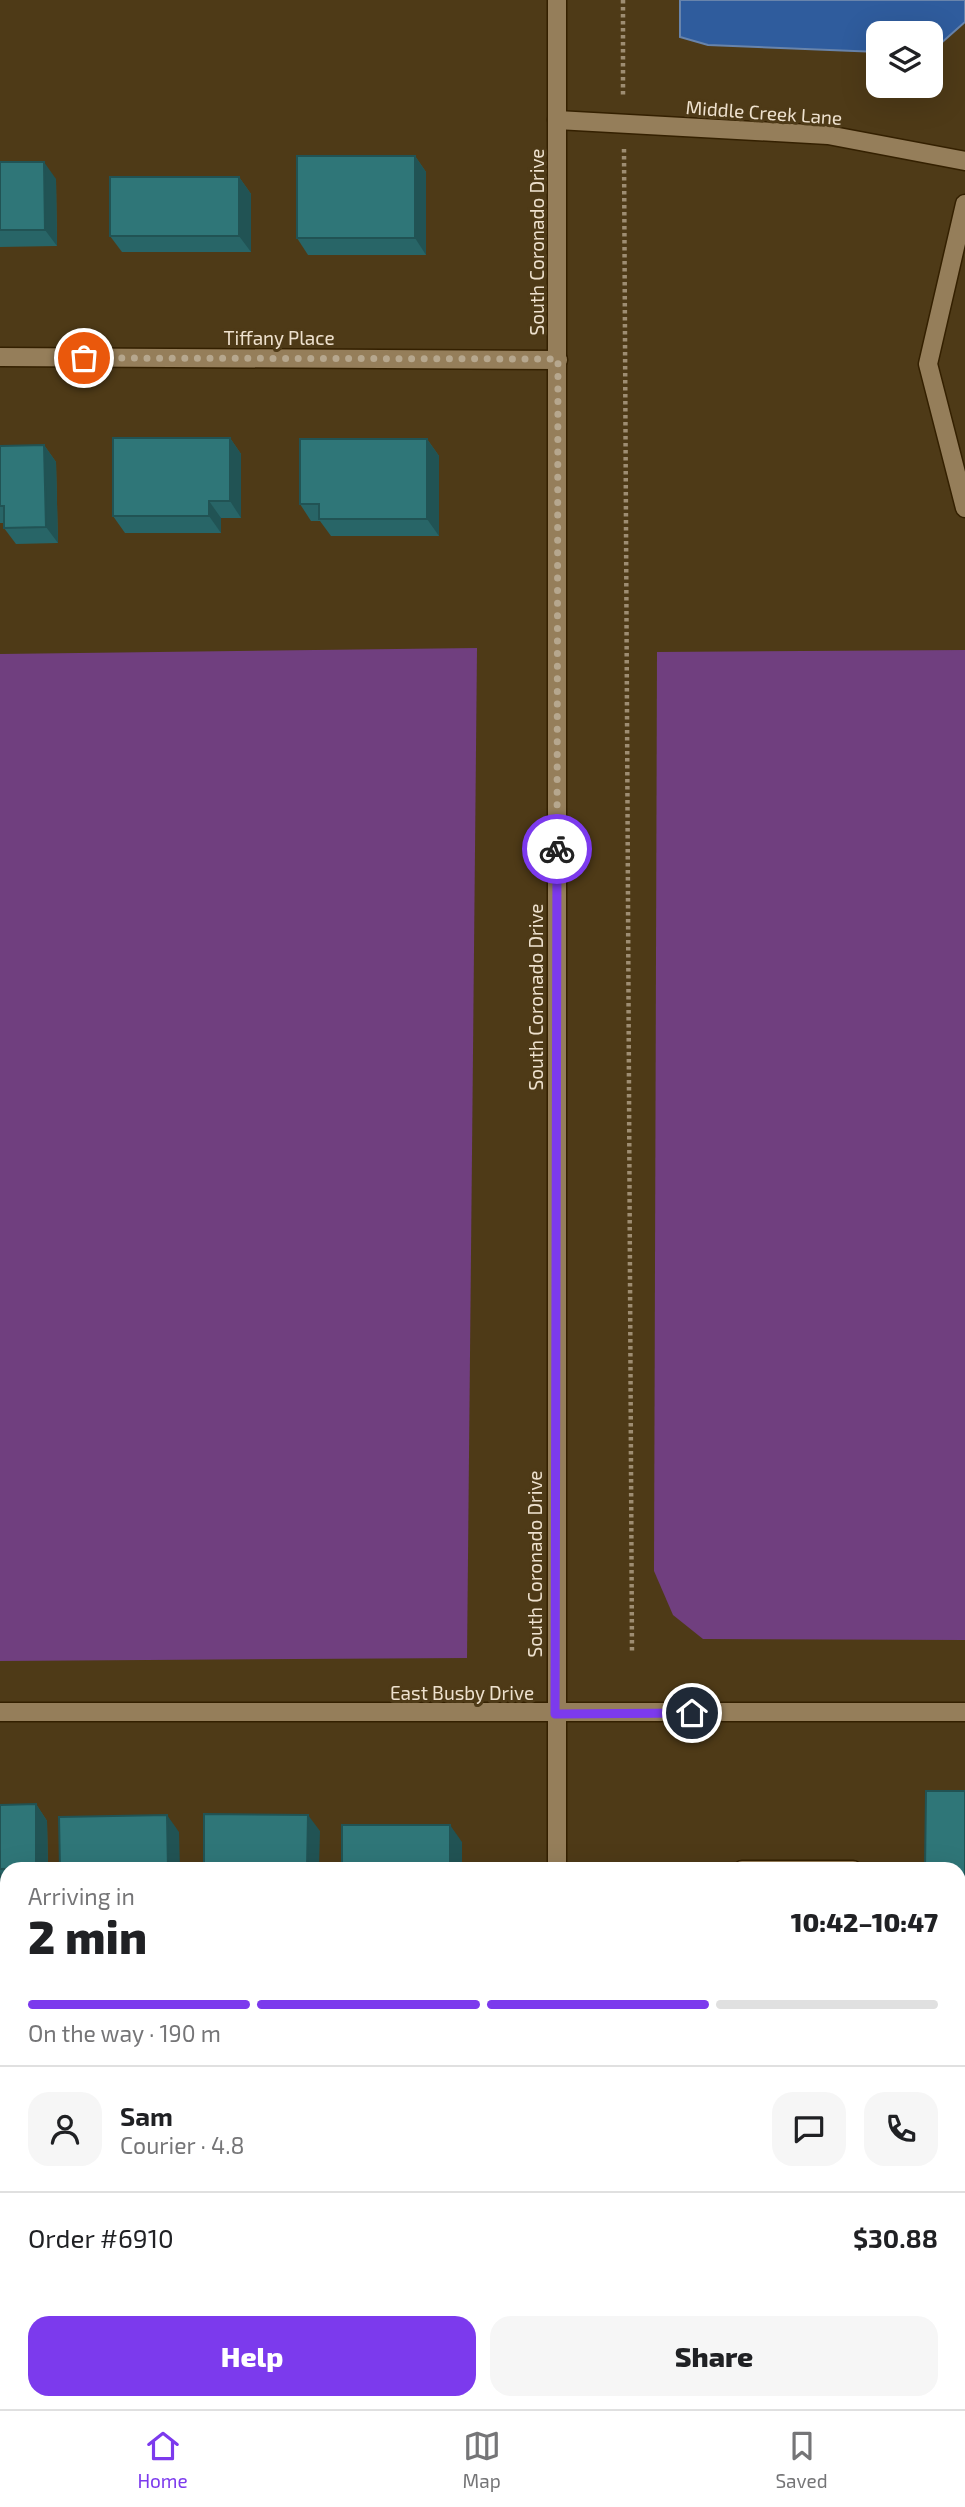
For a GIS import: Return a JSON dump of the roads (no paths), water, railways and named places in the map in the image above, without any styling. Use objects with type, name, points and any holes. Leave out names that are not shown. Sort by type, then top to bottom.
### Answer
[{"type":"street","name":"South Coronado Drive","points":[[557,0],[557,1862]]},
{"type":"street","name":"Middle Creek Lane","points":[[557,120],[828,135],[965,162]]},
{"type":"street","points":[[965,204],[928,364],[965,508]]},
{"type":"street","name":"Tiffany Place","points":[[0,357],[558,359]]},
{"type":"street","name":"East Busby Drive","points":[[0,1712],[965,1712]]},
{"type":"water","points":[[680,0],[965,0],[965,22],[943,41],[943,21],[866,21],[866,52],[708,45],[680,37]]}]
